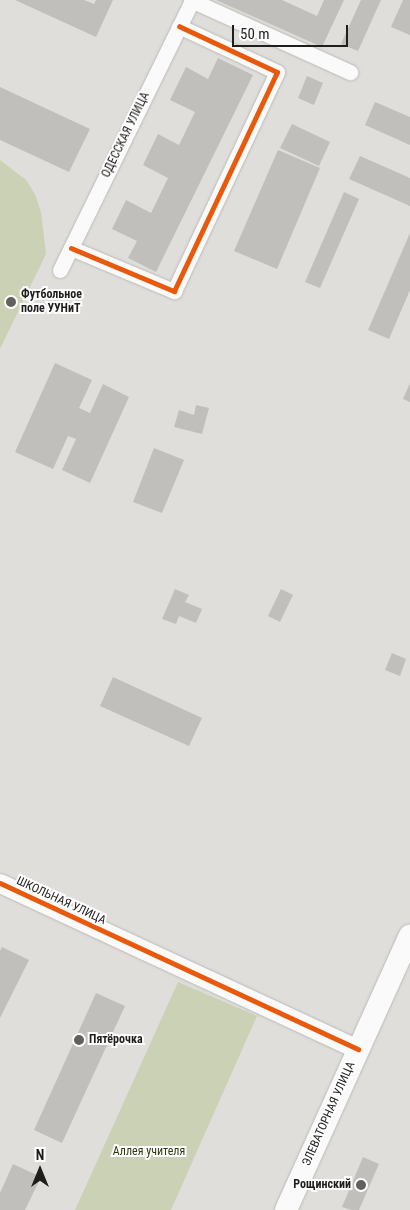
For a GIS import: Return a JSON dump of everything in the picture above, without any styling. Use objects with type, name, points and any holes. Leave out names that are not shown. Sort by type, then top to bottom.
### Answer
[{"type":"main road","name":"ЭЛЕВАТОРНАЯ УЛИЦА","points":[[286,1210],[410,936]]},
{"type":"street","name":"ОДЕССКАЯ УЛИЦА","points":[[60,270],[192,0]]},
{"type":"street","points":[[192,0],[350,72]]},
{"type":"street","points":[[71,248],[174,291],[277,72],[179,26]]},
{"type":"street","name":"ШКОЛЬНАЯ УЛИЦА","points":[[0,883],[358,1050]]},
{"type":"green space","name":"Футбольное поле УУНиТ","points":[[0,160],[26,180],[35,194],[41,212],[46,254],[0,349]]},
{"type":"green space","name":"Аллея учителя","points":[[178,982],[257,1016],[171,1210],[75,1210]]},
{"type":"building","points":[[15,0],[84,0],[94,4],[96,0],[113,0],[96,37]]},
{"type":"building","points":[[216,0],[282,0],[317,16],[324,0],[344,0],[322,47]]},
{"type":"building","points":[[361,0],[381,0],[358,51],[341,44]]},
{"type":"building","points":[[403,0],[410,0],[410,35],[391,27]]},
{"type":"building","points":[[218,58],[253,75],[156,272],[128,258],[137,241],[112,229],[126,200],[151,213],[168,178],[143,165],[158,134],[179,145],[195,112],[170,100],[186,67],[208,79]]},
{"type":"building","points":[[307,76],[323,83],[314,105],[298,98]]},
{"type":"building","points":[[0,87],[90,129],[69,172],[0,140]]},
{"type":"building","points":[[375,102],[410,117],[410,145],[365,125]]},
{"type":"building","points":[[292,124],[330,142],[319,166],[280,148]]},
{"type":"building","points":[[278,150],[320,168],[277,269],[234,251]]},
{"type":"building","points":[[360,156],[410,178],[410,206],[349,179]]},
{"type":"building","points":[[344,192],[359,199],[320,288],[305,282]]},
{"type":"building","points":[[410,233],[410,290],[389,339],[368,330]]},
{"type":"building","points":[[55,363],[92,380],[79,408],[90,413],[103,384],[129,397],[90,483],[62,470],[76,439],[68,436],[53,469],[15,452]]},
{"type":"building","points":[[410,383],[410,402],[403,399]]},
{"type":"building","points":[[196,405],[209,408],[202,434],[174,427],[179,410],[194,415]]},
{"type":"building","points":[[154,448],[184,460],[162,513],[133,502]]},
{"type":"building","points":[[175,589],[189,595],[185,602],[202,609],[196,623],[179,616],[176,624],[162,619]]},
{"type":"building","points":[[281,589],[293,595],[280,622],[268,616]]},
{"type":"building","points":[[392,653],[406,659],[400,676],[385,670]]},
{"type":"building","points":[[113,677],[202,718],[189,746],[100,706]]},
{"type":"building","points":[[2,947],[29,960],[0,1018],[0,951]]},
{"type":"building","points":[[96,993],[125,1006],[62,1143],[34,1130]]},
{"type":"building","points":[[363,1157],[379,1164],[359,1210],[342,1207]]},
{"type":"building","points":[[13,1164],[41,1177],[25,1210],[0,1210],[0,1193]]},
{"type":"cycle path","points":[[71,248],[174,291],[277,72],[179,26]]},
{"type":"cycle path","points":[[0,883],[358,1049]]},
{"type":"place","name":"Футбольное поле УУНиТ","points":[[11,302]]},
{"type":"place","name":"Пятёрочка","points":[[79,1040]]},
{"type":"place","name":"Рощинский","points":[[361,1185]]}]
